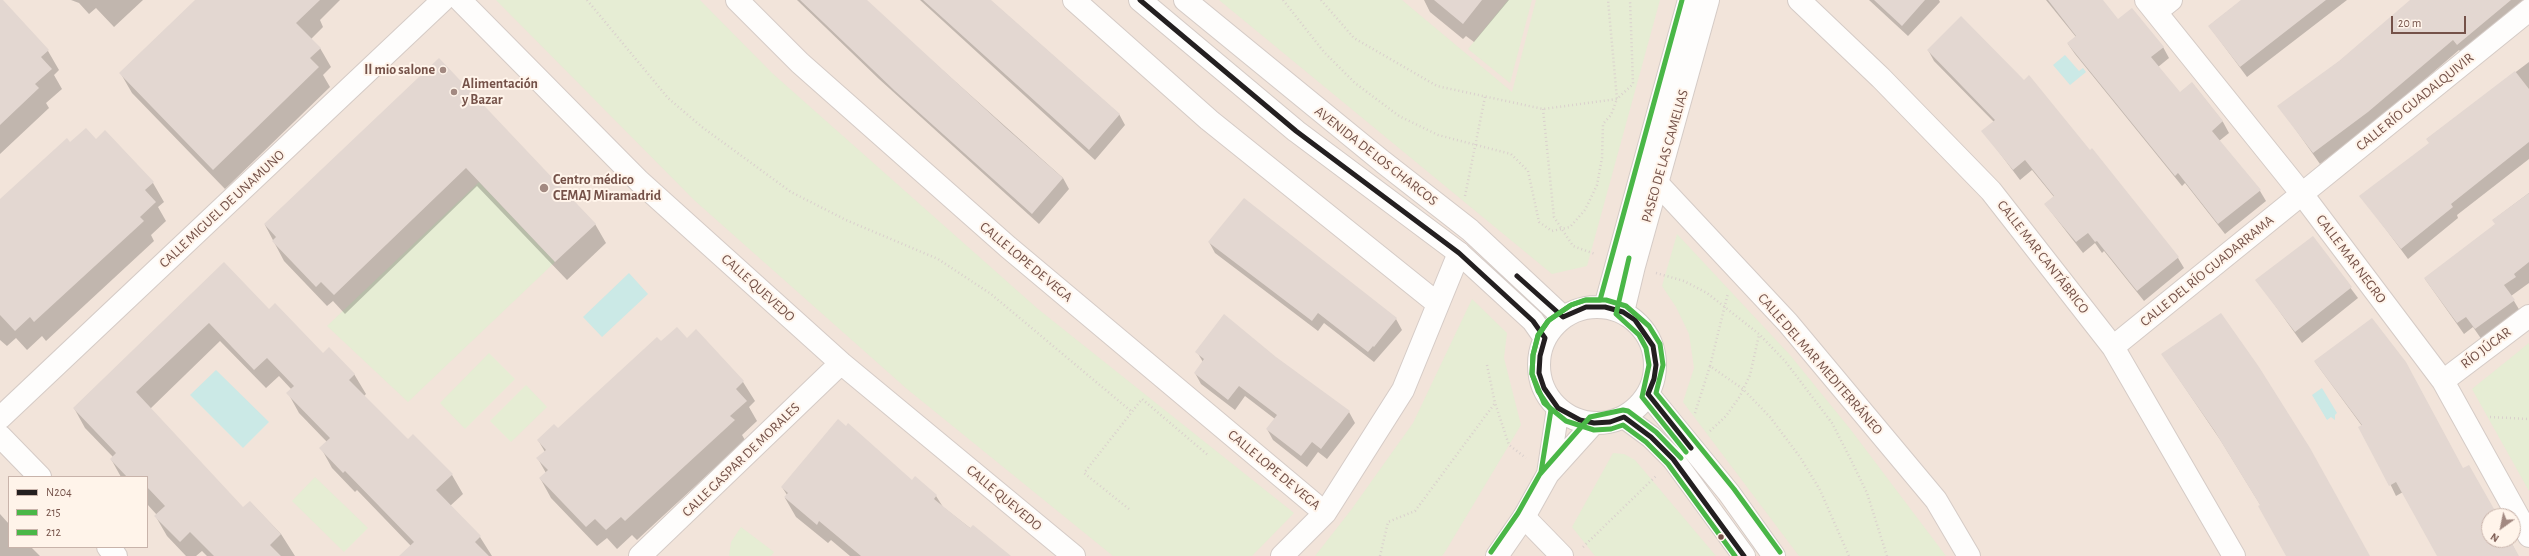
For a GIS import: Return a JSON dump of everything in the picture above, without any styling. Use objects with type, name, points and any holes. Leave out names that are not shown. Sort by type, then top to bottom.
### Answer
[{"type":"street","name":"CALLE MIGUEL DE UNAMUNO","points":[[0,418],[443,0]]},
{"type":"street","name":"CALLE QUEVEDO","points":[[460,0],[639,180],[841,363],[1074,556]]},
{"type":"street","name":"CALLE LOPE DE VEGA","points":[[737,0],[800,63],[1008,247],[1325,513]]},
{"type":"street","points":[[1074,0],[1208,120],[1438,304]]},
{"type":"street","name":"AVENIDA DE LOS CHARCOS","points":[[1140,0],[1296,131],[1459,253],[1533,321],[1545,338]]},
{"type":"street","name":"AVENIDA DE LOS CHARCOS","points":[[1185,0],[1231,40],[1456,219],[1563,317]]},
{"type":"street","name":"PASEO DE LAS CAMELIAS","points":[[1614,309],[1689,0]]},
{"type":"street","name":"PASEO DE LAS CAMELIAS","points":[[1626,264],[1658,183],[1708,0]]},
{"type":"street","name":"CALLE MAR CANTÁBRICO","points":[[1799,0],[1881,78],[1991,191],[2113,347],[2234,556]]},
{"type":"street","name":"CALLE MAR NEGRO","points":[[2158,4],[2443,381],[2529,536]]},
{"type":"street","name":"CALLE RÍO GUADALQUIVIR","points":[[2302,194],[2529,10]]},
{"type":"street","name":"CALLE DEL MAR MEDITERRÁNEO","points":[[1658,183],[1788,323],[1936,500],[1969,556]]},
{"type":"street","name":"CALLE DEL RÍO GUADARRAMA","points":[[2113,347],[2302,194]]},
{"type":"street","points":[[1282,556],[1325,513],[1403,390],[1459,253]]},
{"type":"street","points":[[1586,308],[1614,309],[1644,330],[1653,346],[1656,364],[1654,379],[1648,394],[1634,411],[1624,417],[1610,422],[1594,423],[1580,420],[1558,408],[1544,388],[1539,373],[1540,356],[1545,338],[1563,317],[1586,308]]},
{"type":"street","name":"RÍO JÚCAR","points":[[2443,381],[2529,316]]},
{"type":"street","name":"CALLE GASPAR DE MORALES","points":[[640,556],[841,363]]},
{"type":"street","points":[[1648,394],[1729,493],[1774,556]]},
{"type":"street","points":[[1548,474],[1558,408]]},
{"type":"street","points":[[1624,417],[1651,437],[1674,459],[1744,556]]},
{"type":"street","points":[[1497,556],[1524,517],[1548,474],[1594,423]]},
{"type":"street","points":[[0,436],[39,476]]},
{"type":"street","points":[[1524,517],[1562,556]]},
{"type":"street","points":[[109,548],[116,556]]},
{"type":"path","points":[[587,0],[668,98],[702,127],[791,192],[846,220],[938,259],[991,294],[1132,412]]},
{"type":"path","points":[[1284,0],[1324,52],[1355,83],[1399,116],[1438,135],[1511,154],[1528,171],[1539,222],[1552,231],[1570,228],[1585,210],[1597,185],[1602,158],[1603,124],[1611,115],[1617,99],[1608,0]]},
{"type":"path","points":[[1321,0],[1354,38],[1437,86],[1543,109],[1617,99],[1633,84],[1630,0]]},
{"type":"path","points":[[1456,219],[1463,202],[1477,146],[1485,97]]},
{"type":"path","points":[[1543,109],[1554,217],[1573,246],[1626,264],[1684,281],[1707,293],[1724,305],[1759,334],[1785,361],[1832,423],[1867,494],[1887,556]]},
{"type":"path","points":[[1683,438],[1698,405],[1710,366],[1724,305],[1736,268]]},
{"type":"path","points":[[1486,365],[1509,445],[1548,474]]},
{"type":"path","points":[[1710,366],[1743,389],[1770,417],[1796,451],[1820,490],[1849,556]]},
{"type":"path","points":[[1129,509],[1084,473],[1142,399],[1209,456]]},
{"type":"path","points":[[1380,556],[1388,522],[1416,511],[1496,403]]},
{"type":"path","points":[[2462,416],[2529,419]]},
{"type":"shaded area","points":[[0,0],[2529,0],[2529,556],[0,556]]},
{"type":"green space","points":[[496,0],[700,0],[772,73],[1038,309],[1294,513],[1252,556],[1113,556],[907,389],[694,200]]},
{"type":"green space","points":[[1219,0],[1402,0],[1512,92],[1536,0],[1660,0],[1587,266],[1552,274]]},
{"type":"green space","points":[[1508,0],[1532,0],[1510,83],[1468,49]]},
{"type":"green space","points":[[479,182],[555,262],[408,402],[327,326]]},
{"type":"green space","points":[[1677,234],[1790,355],[1851,430],[1946,556],[1799,556],[1683,402],[1694,368],[1689,334],[1676,307],[1662,286]]},
{"type":"green space","points":[[1472,299],[1507,333],[1504,358],[1521,425],[1445,552],[1442,556],[1315,556],[1351,510],[1413,423]]},
{"type":"green space","points":[[2529,343],[2529,491],[2472,389]]},
{"type":"green space","points":[[489,353],[515,379],[465,429],[440,403]]},
{"type":"green space","points":[[526,385],[547,407],[511,442],[490,421]]},
{"type":"green space","points":[[1613,453],[1624,454],[1635,460],[1716,556],[1595,556],[1572,527]]},
{"type":"green space","points":[[315,477],[368,528],[344,552],[292,501]]},
{"type":"green space","points":[[741,527],[774,552],[771,556],[729,556],[731,542]]},
{"type":"water","points":[[2065,55],[2079,71],[2083,68],[2086,72],[2070,85],[2053,65]]},
{"type":"water","points":[[629,273],[648,294],[602,337],[583,317]]},
{"type":"water","points":[[216,370],[269,422],[243,448],[190,395]]},
{"type":"water","points":[[2322,388],[2337,413],[2335,415],[2335,420],[2331,417],[2327,420],[2312,395]]},
{"type":"building","points":[[0,0],[3,0],[49,50],[41,57],[52,69],[35,84],[39,88],[0,125]]},
{"type":"building","points":[[195,0],[320,0],[296,23],[321,48],[310,58],[319,67],[213,170],[119,73]]},
{"type":"building","points":[[800,0],[867,0],[1006,128],[1063,178],[1032,214],[895,91]]},
{"type":"building","points":[[923,0],[991,0],[1120,114],[1089,150]]},
{"type":"building","points":[[1434,0],[1482,0],[1463,24]]},
{"type":"building","points":[[1874,0],[1925,0],[1902,26]]},
{"type":"building","points":[[2048,0],[2103,0],[2118,19],[2132,8],[2164,47],[2151,57],[2180,92],[2192,82],[2223,121],[2212,131],[2261,190],[2218,224],[2178,173],[2175,176],[2067,43],[2076,36]]},
{"type":"building","points":[[2241,0],[2326,0],[2240,67],[2208,26]]},
{"type":"building","points":[[2410,0],[2511,0],[2457,45],[2453,40],[2368,112],[2313,153],[2277,106],[2339,61]]},
{"type":"building","points":[[1961,16],[2024,80],[2029,75],[2090,150],[2092,148],[2179,257],[2137,291],[2097,241],[2095,242],[2088,233],[2076,242],[2044,204],[2054,196],[2025,160],[2013,170],[1981,131],[1995,120],[1927,50]]},
{"type":"building","points":[[439,58],[596,224],[555,262],[466,168],[334,295],[321,282],[316,287],[272,241],[276,237],[264,224]]},
{"type":"building","points":[[2515,71],[2529,89],[2529,142],[2451,204],[2453,207],[2401,249],[2359,196],[2429,143],[2426,139]]},
{"type":"building","points":[[86,128],[96,139],[105,130],[154,182],[145,190],[156,202],[140,217],[144,221],[34,322],[30,317],[15,331],[0,315],[0,199],[67,138],[70,142]]},
{"type":"building","points":[[2529,193],[2529,262],[2514,274],[2516,277],[2504,285],[2515,300],[2475,329],[2466,317],[2457,323],[2424,278],[2495,224],[2492,220]]},
{"type":"building","points":[[1244,198],[1397,318],[1374,347],[1373,346],[1368,352],[1318,313],[1312,321],[1208,242]]},
{"type":"building","points":[[2313,236],[2352,287],[2295,332],[2255,280]]},
{"type":"building","points":[[224,262],[269,309],[275,303],[323,353],[329,347],[355,374],[349,380],[408,439],[413,434],[453,474],[436,490],[481,536],[475,542],[489,556],[399,556],[414,542],[345,471],[343,473],[319,448],[330,438],[286,393],[294,386],[267,358],[254,370],[209,323],[136,392],[243,507],[250,501],[281,534],[270,545],[281,556],[214,556],[190,532],[180,542],[154,516],[165,506],[148,488],[148,476],[126,476],[110,459],[116,453],[73,408]]},
{"type":"building","points":[[2221,313],[2259,367],[2310,448],[2370,556],[2286,556],[2258,506],[2260,505],[2214,430],[2161,354]]},
{"type":"building","points":[[1224,314],[1276,357],[1350,411],[1321,449],[1312,442],[1301,456],[1266,429],[1277,415],[1239,386],[1228,400],[1194,373],[1204,359],[1195,352]]},
{"type":"building","points":[[2372,318],[2406,362],[2463,468],[2469,465],[2493,508],[2481,508],[2481,548],[2514,548],[2519,556],[2437,556],[2396,482],[2389,486],[2358,427],[2362,425],[2314,361]]},
{"type":"building","points":[[677,327],[687,338],[696,329],[744,381],[736,389],[747,401],[730,416],[735,420],[625,521],[621,517],[606,530],[595,519],[586,527],[539,478],[548,470],[536,458],[546,450],[537,440],[554,424],[558,428],[657,337],[661,341]]},
{"type":"building","points":[[838,419],[846,426],[848,423],[912,480],[915,476],[937,495],[934,499],[970,528],[973,525],[1011,556],[861,556],[819,521],[817,525],[784,497],[788,493],[781,487]]},
{"type":"transit line","name":"N204","points":[[1140,0],[1296,131],[1459,253],[1533,321],[1545,338],[1540,356],[1539,373],[1544,388],[1558,408],[1580,420],[1594,423],[1610,422],[1624,417],[1651,437],[1673,459],[1744,556]]},
{"type":"transit line","name":"215","points":[[1682,0],[1600,300],[1585,300],[1571,305],[1548,321],[1538,336],[1533,355],[1532,374],[1544,403],[1566,421],[1594,430],[1611,429],[1623,425],[1646,442],[1668,464],[1735,556]]},
{"type":"transit line","name":"215","points":[[1629,258],[1616,314],[1639,335],[1646,348],[1649,365],[1642,397],[1686,452]]},
{"type":"transit line","name":"N204","points":[[1517,276],[1563,317],[1586,307],[1605,307],[1623,312],[1635,320],[1653,346],[1656,365],[1654,379],[1648,394],[1691,448]]},
{"type":"transit line","name":"212","points":[[1491,552],[1518,513],[1541,472],[1551,410],[1538,391],[1532,374],[1533,355],[1538,335],[1549,320],[1571,305],[1586,300],[1606,300],[1626,306],[1649,326],[1660,344],[1663,365],[1656,393],[1734,489],[1780,552]]},
{"type":"transit line","name":"212","points":[[1540,474],[1590,417],[1623,410],[1628,411],[1656,432],[1681,458]]},
{"type":"place","name":"Il mio salone","points":[[443,70]]},
{"type":"place","name":"Alimentación y Bazar","points":[[454,92]]},
{"type":"place","name":"Centro médico CEMAJ Miramadrid","points":[[544,188]]}]
